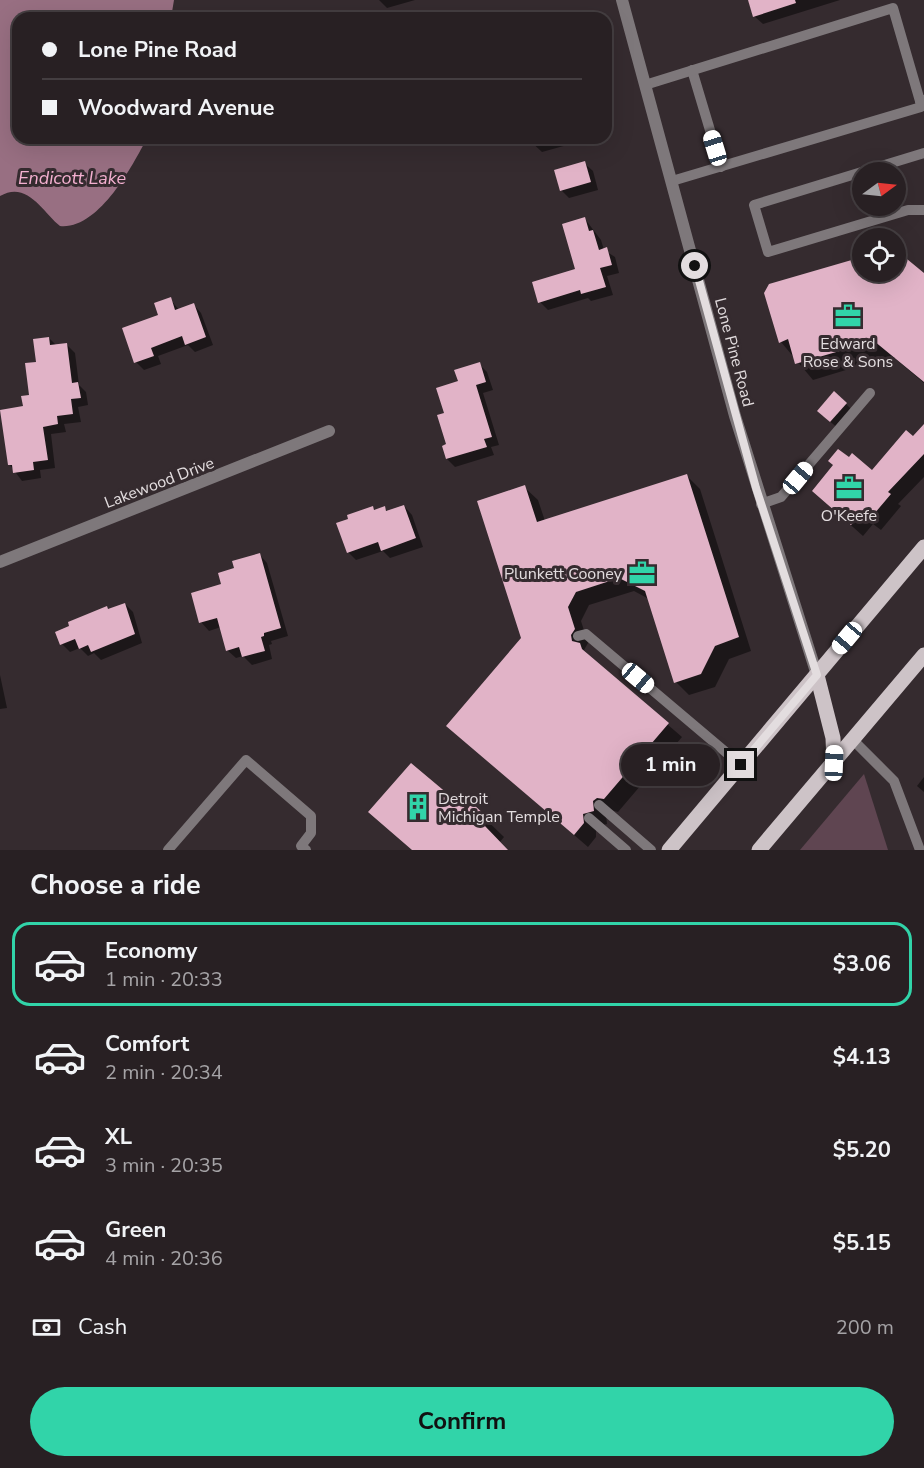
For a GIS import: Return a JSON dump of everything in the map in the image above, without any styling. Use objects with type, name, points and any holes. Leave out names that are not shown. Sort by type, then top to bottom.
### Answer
[{"type":"main road","points":[[669,850],[924,547]]},
{"type":"main road","points":[[759,850],[924,655]]},
{"type":"main road","points":[[817,675],[833,738],[834,763]]},
{"type":"street","name":"Lone Pine Road","points":[[622,0],[761,504],[817,675]]},
{"type":"street","name":"Lakewood Drive","points":[[0,562],[329,431]]},
{"type":"lane","points":[[645,85],[893,8],[922,100],[921,107],[672,181]]},
{"type":"lane","points":[[692,70],[721,167]]},
{"type":"lane","points":[[924,153],[754,205],[768,252],[908,210],[924,210]]},
{"type":"lane","points":[[761,504],[781,497],[870,393]]},
{"type":"lane","points":[[578,636],[586,634],[741,765]]},
{"type":"lane","points":[[852,740],[894,781],[920,850]]},
{"type":"lane","points":[[168,850],[246,760],[311,816],[311,833],[301,849]]},
{"type":"lane","points":[[599,805],[651,850]]},
{"type":"lane","points":[[589,818],[626,850]]},
{"type":"shaded area","points":[[864,774],[888,850],[800,850]]},
{"type":"water","name":"Endicott Lake","points":[[0,0],[174,0],[172,12],[12,12],[12,144],[144,144],[123,180],[100,208],[88,218],[74,225],[60,226],[41,206],[26,195],[10,192],[0,196]]},
{"type":"building","points":[[748,0],[795,0],[796,3],[753,17]]},
{"type":"building","points":[[585,161],[591,182],[560,191],[554,170]]},
{"type":"building","points":[[585,217],[589,231],[593,230],[599,250],[607,247],[612,265],[600,268],[606,287],[581,294],[580,290],[538,303],[532,282],[575,269],[562,224]]},
{"type":"building","name":"Edward Rose & Sons","points":[[906,258],[924,273],[924,382],[874,341],[795,364],[788,339],[779,343],[764,293],[769,284],[852,260],[852,282],[906,282]]},
{"type":"building","points":[[171,297],[175,310],[194,303],[206,337],[185,345],[182,336],[151,348],[154,356],[134,363],[122,328],[158,315],[154,303]]},
{"type":"building","points":[[49,337],[50,345],[67,343],[72,383],[78,382],[81,398],[71,399],[73,414],[57,416],[58,424],[43,427],[48,460],[33,462],[34,470],[13,473],[12,465],[8,465],[0,410],[23,406],[21,396],[29,395],[25,363],[36,362],[33,339]]},
{"type":"building","points":[[480,362],[486,382],[476,385],[492,437],[484,439],[487,447],[446,459],[442,446],[446,444],[437,415],[444,413],[436,388],[458,381],[454,370]]},
{"type":"building","points":[[834,391],[847,403],[830,422],[817,411]]},
{"type":"building","points":[[924,424],[924,454],[888,492],[891,494],[869,520],[861,513],[851,525],[812,491],[833,465],[828,461],[838,449],[849,457],[852,453],[872,470],[906,430],[913,436]]},
{"type":"building","points":[[687,474],[739,637],[715,646],[701,674],[674,683],[645,591],[619,578],[576,592],[568,607],[575,629],[571,635],[572,641],[580,643],[582,649],[669,723],[604,799],[597,798],[593,801],[594,811],[583,814],[584,823],[574,835],[446,726],[521,638],[477,501],[525,485],[537,522]]},
{"type":"building","points":[[404,505],[416,538],[381,551],[378,542],[347,553],[336,523],[348,519],[347,515],[373,506],[374,510],[385,506],[386,511]]},
{"type":"building","points":[[260,553],[281,628],[264,633],[261,637],[265,651],[242,657],[239,647],[226,651],[217,618],[199,623],[191,593],[221,584],[218,573],[234,568],[232,561]]},
{"type":"building","points":[[125,603],[135,634],[91,652],[88,645],[79,649],[75,639],[60,645],[55,632],[69,626],[68,622],[107,606],[108,609]]},
{"type":"building","name":"Detroit Michigan Temple","points":[[411,763],[467,810],[472,803],[489,819],[484,825],[508,850],[412,850],[368,812]]},
{"type":"place","name":"Edward Rose & Sons","points":[[848,316]]},
{"type":"place","name":"O'Keefe","points":[[849,488]]},
{"type":"place","name":"Plunkett Cooney","points":[[642,573]]},
{"type":"place","name":"Detroit Michigan Temple","points":[[418,807]]},
{"type":"route","points":[[695,266],[756,488],[817,675],[741,765]]}]
